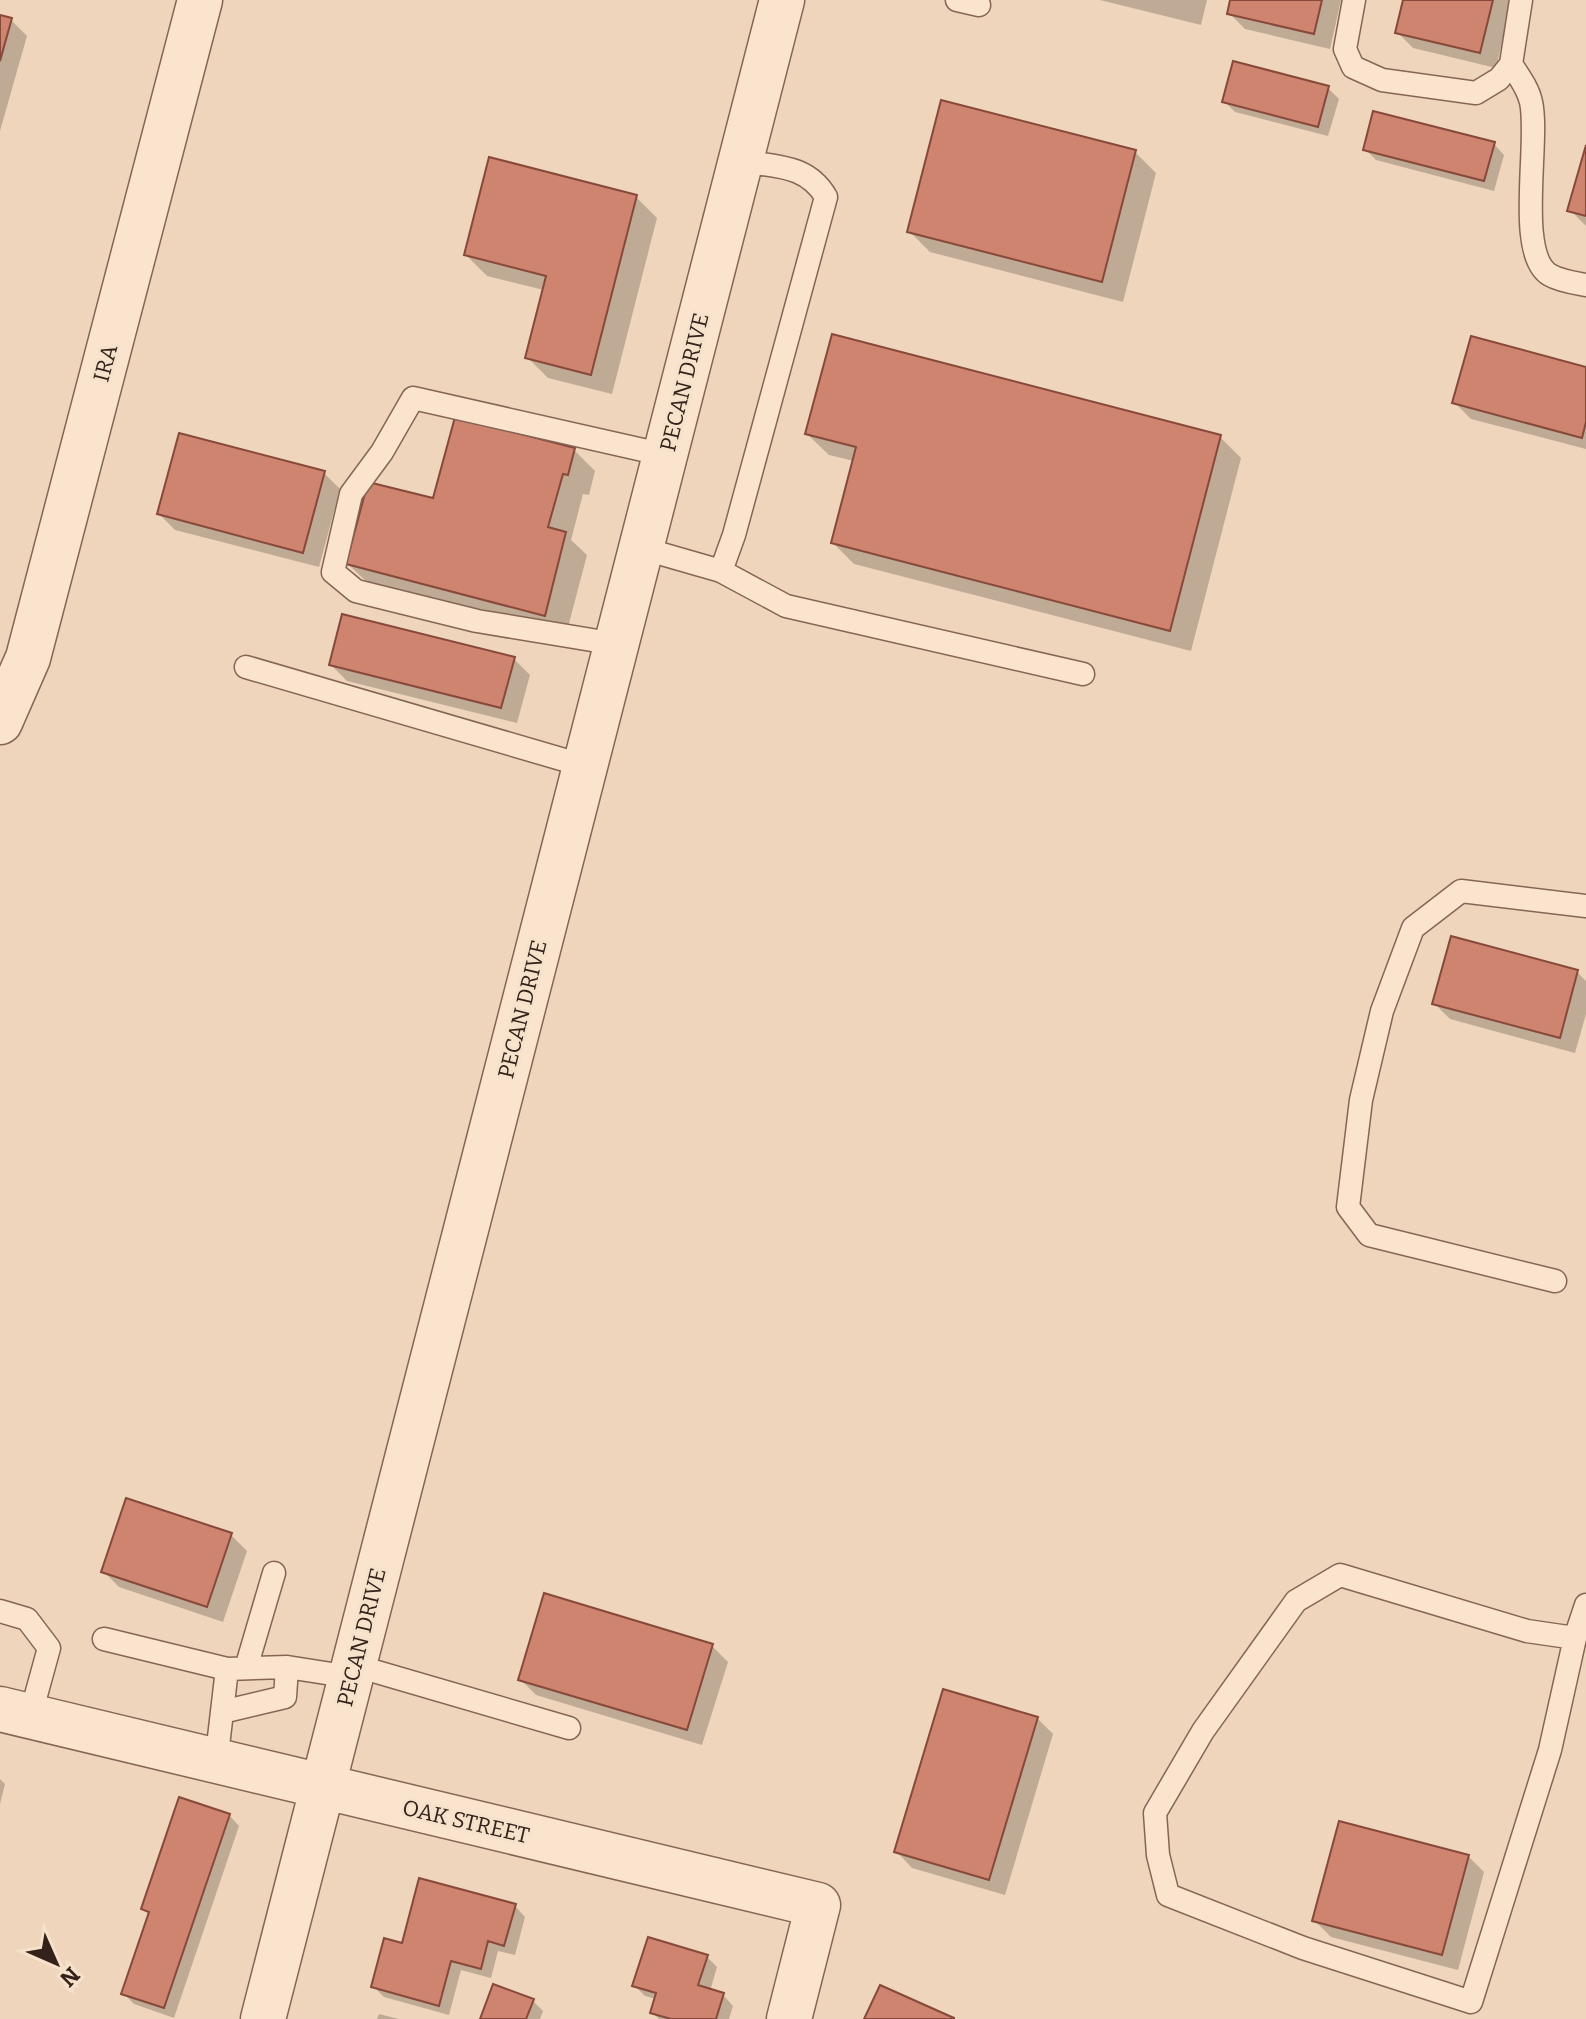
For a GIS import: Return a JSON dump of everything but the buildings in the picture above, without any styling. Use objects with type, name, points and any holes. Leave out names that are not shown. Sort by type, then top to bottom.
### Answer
[{"type":"street","name":"IRA","points":[[0,722],[28,658],[200,0]]},
{"type":"street","name":"PECAN DRIVE","points":[[263,2019],[782,0]]},
{"type":"street","name":"OAK STREET","points":[[15,1713],[322,1789],[617,1855],[818,1905],[789,2019]]},
{"type":"lane","points":[[957,0],[979,5]]},
{"type":"lane","points":[[1354,0],[1345,49],[1353,67],[1382,80],[1476,93],[1499,79],[1511,64],[1521,0]]},
{"type":"lane","points":[[1511,64],[1530,98],[1534,124],[1530,236],[1535,257],[1548,275],[1586,285]]},
{"type":"lane","points":[[721,571],[826,197],[816,180],[804,172],[741,161]]},
{"type":"lane","points":[[616,644],[477,621],[356,591],[333,572],[351,494],[382,452],[413,398],[665,455]]},
{"type":"lane","points":[[641,548],[721,571],[786,606],[1083,674]]},
{"type":"lane","points":[[246,667],[585,766]]},
{"type":"lane","points":[[1555,1281],[1369,1235],[1348,1207],[1351,1161],[1382,1011],[1413,928],[1461,891],[1586,906]]},
{"type":"lane","points":[[216,1763],[222,1712],[274,1573]]},
{"type":"lane","points":[[1575,1638],[1527,1631],[1340,1575],[1296,1601],[1203,1731],[1155,1813],[1158,1855],[1168,1895],[1303,1948],[1471,2002],[1550,1750],[1575,1638],[1586,1605]]},
{"type":"lane","points":[[0,1611],[27,1619],[49,1648],[15,1713]]},
{"type":"lane","points":[[104,1639],[236,1668],[352,1671],[569,1728]]},
{"type":"lane","points":[[222,1712],[285,1697],[287,1667]]}]
